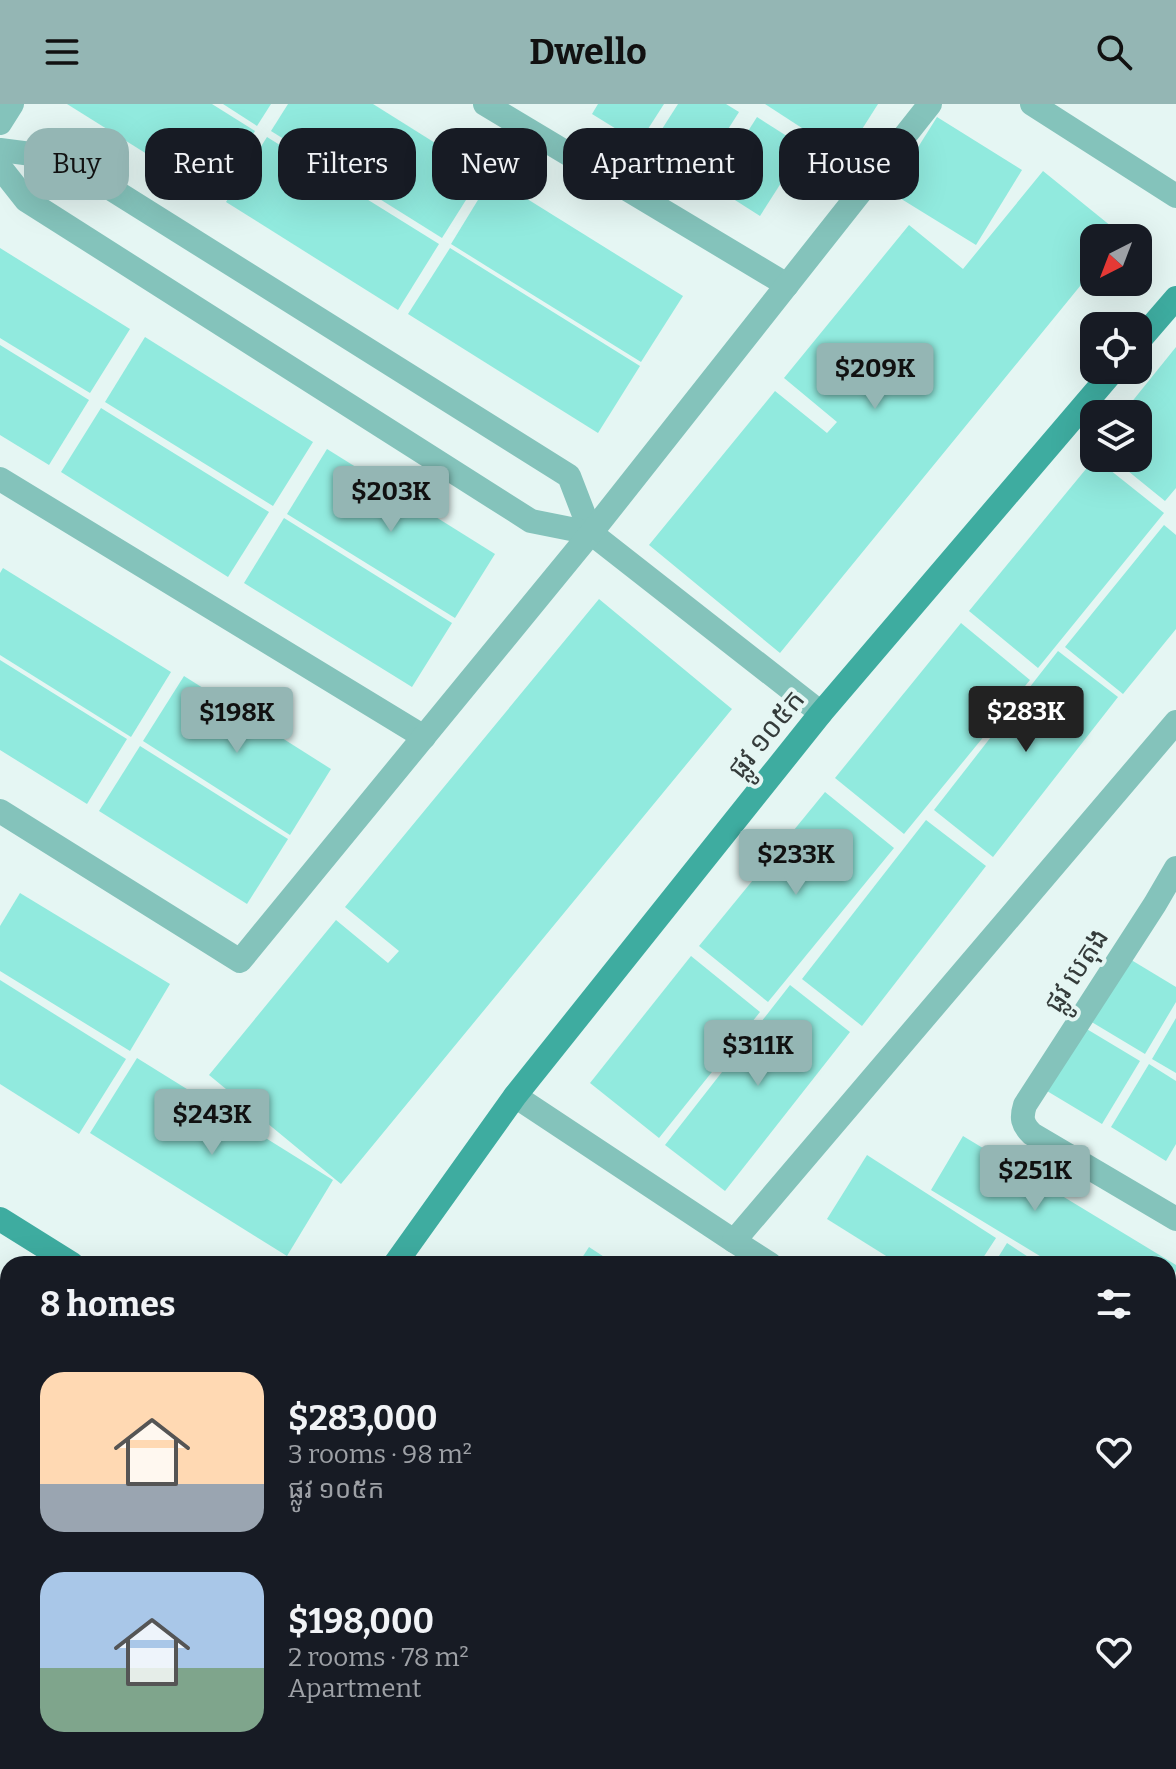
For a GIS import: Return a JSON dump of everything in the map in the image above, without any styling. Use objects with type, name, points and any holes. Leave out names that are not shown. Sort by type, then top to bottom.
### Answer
[{"type":"main road","points":[[1152,326],[1176,298]]},
{"type":"main road","name":"ផ្លូវ ១០៥ក","points":[[401,1256],[515,1096],[821,713],[1102,384]]},
{"type":"main road","points":[[0,1219],[59,1256]]},
{"type":"street","points":[[0,123],[12,104]]},
{"type":"street","points":[[485,104],[787,285]]},
{"type":"street","points":[[0,811],[240,961],[591,533],[930,104]]},
{"type":"street","points":[[1032,104],[1176,196]]},
{"type":"street","points":[[0,150],[62,158],[569,476],[591,533]]},
{"type":"street","points":[[0,167],[26,200],[531,521],[591,533],[821,713]]},
{"type":"street","points":[[0,479],[424,737]]},
{"type":"street","points":[[734,1241],[1176,722]]},
{"type":"street","name":"ផ្លូវ បេតុង","points":[[1176,868],[1166,910],[1025,1105],[1021,1116],[1024,1126],[1032,1134],[1176,1219]]},
{"type":"street","points":[[515,1096],[757,1256]]},
{"type":"lane","points":[[0,1596],[0,1610]]},
{"type":"building","points":[[67,104],[212,104],[250,128],[145,128],[145,153],[129,143],[129,128],[105,128]]},
{"type":"building","points":[[223,104],[271,104],[257,126]]},
{"type":"building","points":[[288,104],[373,104],[411,128],[278,128],[278,135],[271,131]]},
{"type":"building","points":[[598,104],[664,104],[649,128],[615,128],[592,114]]},
{"type":"building","points":[[678,104],[726,104],[739,112],[729,128],[663,128]]},
{"type":"building","points":[[765,104],[878,104],[863,128],[802,128]]},
{"type":"building","points":[[757,117],[779,131],[779,186],[760,216],[735,200],[763,200],[763,128],[750,128]]},
{"type":"building","points":[[937,117],[1022,170],[976,245],[903,200],[919,200],[919,146]]},
{"type":"building","points":[[416,131],[432,141],[432,200],[466,200],[442,238],[381,200],[416,200]]},
{"type":"building","points":[[267,137],[278,144],[278,200],[368,200],[439,244],[398,310],[226,202],[262,200],[262,145]]},
{"type":"building","points":[[1043,171],[1108,224],[1080,224],[1080,286],[780,653],[649,545],[775,391],[827,433],[837,422],[784,378],[909,225],[963,269]]},
{"type":"building","points":[[478,200],[529,200],[683,296],[641,362],[451,244]]},
{"type":"building","points":[[0,248],[130,329],[90,393],[0,338]]},
{"type":"building","points":[[450,248],[640,366],[598,433],[408,314]]},
{"type":"building","points":[[145,337],[313,442],[273,506],[105,402]]},
{"type":"building","points":[[0,345],[89,400],[49,465],[0,435]]},
{"type":"building","points":[[1176,347],[1176,488],[1165,501],[1129,472],[1152,472],[1152,400],[1133,400],[1146,384],[1152,384],[1152,377]]},
{"type":"building","points":[[101,408],[269,512],[228,577],[61,472]]},
{"type":"building","points":[[327,449],[495,554],[455,618],[287,514]]},
{"type":"building","points":[[1083,472],[1113,472],[1164,513],[1038,668],[969,611]]},
{"type":"building","points":[[284,518],[452,623],[412,687],[244,583]]},
{"type":"building","points":[[1164,525],[1176,535],[1176,629],[1123,694],[1065,647]]},
{"type":"building","points":[[3,568],[171,672],[131,737],[0,655],[0,573]]},
{"type":"building","points":[[599,599],[732,709],[341,1184],[209,1075],[336,920],[388,963],[399,951],[345,907]]},
{"type":"building","points":[[961,623],[1030,680],[904,834],[835,778]]},
{"type":"building","points":[[1058,651],[1118,697],[993,857],[934,810]]},
{"type":"building","points":[[0,660],[127,739],[87,804],[0,750]]},
{"type":"building","points":[[184,676],[331,769],[290,835],[143,741]]},
{"type":"building","points":[[140,746],[288,839],[247,904],[99,811]]},
{"type":"building","points":[[825,792],[894,848],[768,1002],[699,946]]},
{"type":"building","points":[[926,820],[986,866],[862,1026],[802,979]]},
{"type":"building","points":[[20,893],[170,984],[130,1051],[0,971],[0,926]]},
{"type":"building","points":[[691,956],[760,1012],[659,1138],[590,1083]]},
{"type":"building","points":[[1128,958],[1176,987],[1176,1002],[1145,1054],[1090,1021]]},
{"type":"building","points":[[0,980],[126,1059],[79,1134],[0,1084]]},
{"type":"building","points":[[790,985],[850,1032],[725,1191],[665,1145]]},
{"type":"building","points":[[1176,1018],[1176,1073],[1152,1059]]},
{"type":"building","points":[[1085,1028],[1140,1061],[1102,1124],[1047,1091]]},
{"type":"building","points":[[137,1058],[333,1180],[287,1256],[90,1133]]},
{"type":"building","points":[[1149,1064],[1176,1081],[1176,1144],[1166,1161],[1111,1127]]},
{"type":"building","points":[[963,1136],[1161,1256],[1040,1256],[931,1190]]},
{"type":"building","points":[[867,1155],[996,1238],[984,1256],[886,1256],[827,1219]]},
{"type":"building","points":[[1007,1243],[1027,1256],[999,1256]]},
{"type":"building","points":[[589,1247],[603,1256],[583,1256]]}]
